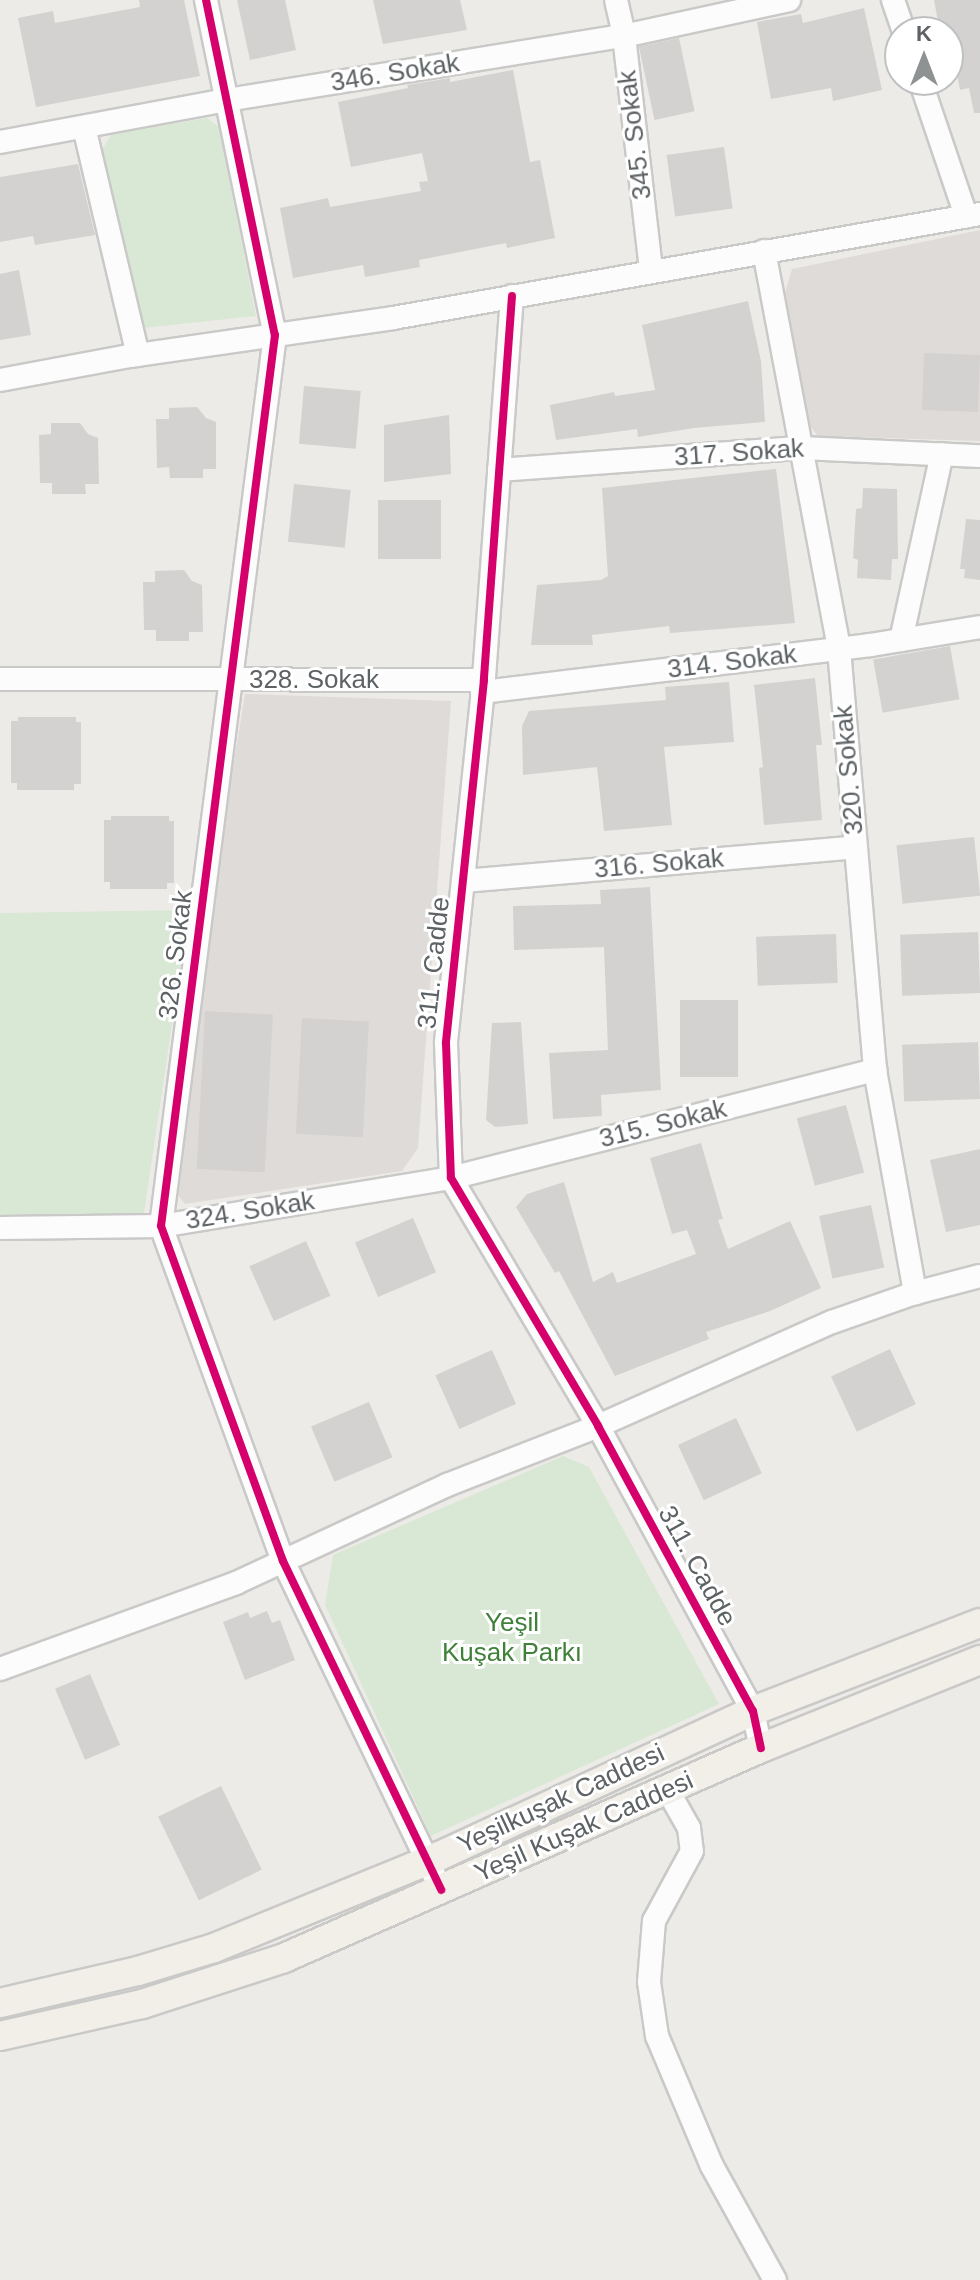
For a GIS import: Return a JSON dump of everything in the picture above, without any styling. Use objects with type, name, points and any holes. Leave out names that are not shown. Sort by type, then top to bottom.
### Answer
[{"type":"main road","name":"Yeşilkuşak Caddesi","points":[[0,2003],[138,1971],[214,1948],[425,1862],[753,1711],[980,1623]]},
{"type":"main road","name":"Yeşil Kuşak Caddesi","points":[[0,2036],[142,2004],[246,1971],[441,1890],[761,1748],[980,1660]]},
{"type":"street","name":"326. Sokak","points":[[206,0],[275,335],[161,1226],[283,1561],[441,1890]]},
{"type":"street","name":"345. Sokak","points":[[616,0],[624,36],[651,271]]},
{"type":"street","name":"346. Sokak","points":[[0,142],[227,100],[624,36],[789,0]]},
{"type":"street","points":[[0,380],[512,296],[973,215],[926,96]]},
{"type":"street","points":[[84,127],[138,355]]},
{"type":"street","name":"320. Sokak","points":[[764,251],[839,649],[875,1070],[915,1293]]},
{"type":"street","name":"311. Cadde","points":[[512,296],[483,686],[446,1043],[451,1178],[598,1426],[753,1711],[761,1748]]},
{"type":"street","name":"317. Sokak","points":[[499,470],[801,448],[980,456]]},
{"type":"street","points":[[901,640],[942,454]]},
{"type":"street","name":"314. Sokak","points":[[483,686],[839,649],[980,627]]},
{"type":"street","name":"328. Sokak","points":[[0,679],[483,686]]},
{"type":"street","name":"316. Sokak","points":[[463,881],[856,847]]},
{"type":"street","name":"315. Sokak","points":[[451,1178],[875,1070]]},
{"type":"street","name":"324. Sokak","points":[[0,1228],[161,1226],[451,1178]]},
{"type":"street","points":[[0,1669],[236,1583],[447,1485],[598,1426],[832,1322],[915,1293],[980,1276]]},
{"type":"street","points":[[667,1789],[689,1828],[692,1851],[654,1921],[649,1982],[657,2036],[712,2166],[775,2280]]},
{"type":"shaded area","points":[[980,230],[980,441],[818,436],[806,421],[785,293],[792,269]]},
{"type":"shaded area","points":[[245,694],[451,701],[418,1148],[402,1171],[185,1204],[175,1192],[201,966]]},
{"type":"green space","points":[[207,118],[219,127],[256,316],[144,328],[103,159],[103,148],[111,135]]},
{"type":"green space","points":[[189,910],[144,1213],[133,1217],[0,1216],[0,913]]},
{"type":"green space","name":"Yeşil Kuşak Parkı","points":[[563,1456],[589,1467],[719,1704],[431,1836],[325,1605],[333,1555]]},
{"type":"building","points":[[139,0],[184,0],[200,76],[36,107],[18,18],[53,11],[55,23],[140,7]]},
{"type":"building","points":[[237,0],[285,0],[296,50],[250,60]]},
{"type":"building","points":[[373,0],[460,0],[467,30],[383,44]]},
{"type":"building","points":[[934,0],[980,0],[980,113],[974,113],[969,88],[964,89],[964,16],[937,16]]},
{"type":"building","points":[[864,8],[882,90],[833,101],[831,88],[771,99],[757,22],[801,14],[803,23]]},
{"type":"building","points":[[679,38],[695,111],[654,120],[639,47]]},
{"type":"building","points":[[513,70],[530,162],[540,160],[555,238],[507,248],[506,243],[419,260],[420,267],[365,277],[363,265],[293,278],[280,208],[328,198],[330,207],[421,191],[419,182],[428,181],[422,153],[351,167],[338,102],[408,88],[407,85],[450,78],[450,82]]},
{"type":"building","points":[[724,147],[733,208],[675,216],[667,155]]},
{"type":"building","points":[[78,164],[95,235],[35,245],[33,236],[0,242],[0,177]]},
{"type":"building","points":[[19,270],[31,335],[0,340],[0,274]]},
{"type":"building","points":[[748,301],[761,361],[765,422],[638,437],[637,429],[556,440],[550,405],[614,392],[615,396],[655,390],[642,325]]},
{"type":"building","points":[[924,353],[980,355],[978,412],[922,410]]},
{"type":"building","points":[[304,386],[361,391],[356,449],[299,444]]},
{"type":"building","points":[[197,407],[206,418],[216,422],[216,469],[203,469],[203,478],[170,478],[169,467],[157,468],[156,419],[169,419],[169,408]]},
{"type":"building","points":[[449,415],[451,474],[384,482],[384,425]]},
{"type":"building","points":[[51,423],[80,423],[88,434],[98,438],[99,484],[85,484],[86,494],[52,494],[52,483],[40,483],[39,435],[51,434]]},
{"type":"building","points":[[776,469],[795,623],[670,633],[669,626],[592,635],[593,645],[531,645],[537,585],[601,580],[608,576],[602,488]]},
{"type":"building","points":[[294,484],[351,490],[345,548],[288,542]]},
{"type":"building","points":[[863,488],[897,489],[898,559],[892,559],[891,580],[857,578],[858,560],[853,558],[856,509],[862,508]]},
{"type":"building","points":[[378,500],[441,500],[441,559],[378,559]]},
{"type":"building","points":[[966,519],[980,520],[980,580],[964,578],[965,569],[960,569]]},
{"type":"building","points":[[184,570],[192,581],[202,585],[203,632],[189,632],[189,641],[156,641],[156,630],[144,630],[143,582],[155,582],[155,571]]},
{"type":"building","points":[[950,646],[959,699],[883,713],[873,660]]},
{"type":"building","points":[[815,678],[822,745],[816,745],[822,820],[764,825],[759,768],[763,767],[754,685]]},
{"type":"building","points":[[729,682],[734,742],[664,747],[672,825],[604,831],[597,767],[523,775],[522,726],[529,711],[666,700],[665,687]]},
{"type":"building","points":[[18,717],[76,717],[76,722],[81,722],[81,784],[74,784],[74,790],[17,790],[17,783],[11,783],[11,721],[18,721]]},
{"type":"building","points":[[111,816],[169,816],[169,821],[174,821],[174,883],[167,883],[167,889],[110,889],[110,882],[104,882],[104,820],[111,820]]},
{"type":"building","points":[[974,837],[980,896],[903,904],[896,845]]},
{"type":"building","points":[[650,887],[661,1090],[601,1095],[602,1116],[553,1119],[549,1053],[608,1050],[604,947],[514,950],[513,906],[601,904],[600,890]]},
{"type":"building","points":[[978,932],[980,993],[902,996],[900,935]]},
{"type":"building","points":[[836,934],[838,983],[758,986],[756,937]]},
{"type":"building","points":[[680,1000],[738,1000],[738,1077],[680,1077]]},
{"type":"building","points":[[205,1011],[273,1015],[265,1172],[197,1169]]},
{"type":"building","points":[[302,1018],[369,1022],[363,1137],[296,1134]]},
{"type":"building","points":[[521,1022],[528,1124],[495,1127],[486,1120],[492,1023]]},
{"type":"building","points":[[978,1042],[980,1099],[904,1102],[902,1045]]},
{"type":"building","points":[[846,1105],[864,1173],[815,1186],[797,1118]]},
{"type":"building","points":[[701,1143],[723,1219],[718,1220],[728,1249],[790,1221],[821,1288],[770,1311],[706,1332],[709,1339],[615,1376],[559,1271],[555,1273],[516,1207],[527,1194],[564,1182],[593,1282],[613,1272],[617,1283],[696,1254],[687,1230],[672,1234],[650,1158]]},
{"type":"building","points":[[980,1149],[980,1225],[946,1232],[930,1160]]},
{"type":"building","points":[[871,1205],[884,1268],[832,1279],[819,1216]]},
{"type":"building","points":[[413,1218],[436,1272],[378,1297],[355,1243]]},
{"type":"building","points":[[306,1241],[330,1296],[274,1321],[249,1266]]},
{"type":"building","points":[[890,1349],[916,1404],[857,1432],[831,1376]]},
{"type":"building","points":[[492,1350],[516,1404],[459,1429],[435,1375]]},
{"type":"building","points":[[369,1402],[392,1457],[334,1482],[311,1427]]},
{"type":"building","points":[[736,1418],[762,1473],[704,1500],[678,1445]]},
{"type":"building","points":[[267,1611],[272,1623],[280,1620],[295,1660],[245,1680],[223,1622],[248,1612],[250,1618]]},
{"type":"building","points":[[90,1674],[120,1745],[85,1760],[55,1689]]},
{"type":"building","points":[[221,1786],[262,1870],[199,1900],[158,1817]]},
{"type":"cycle path","points":[[206,0],[275,335],[161,1226],[283,1561],[441,1890]]},
{"type":"cycle path","points":[[512,296],[484,680],[446,1043],[451,1178],[598,1426],[753,1711],[761,1748]]}]
